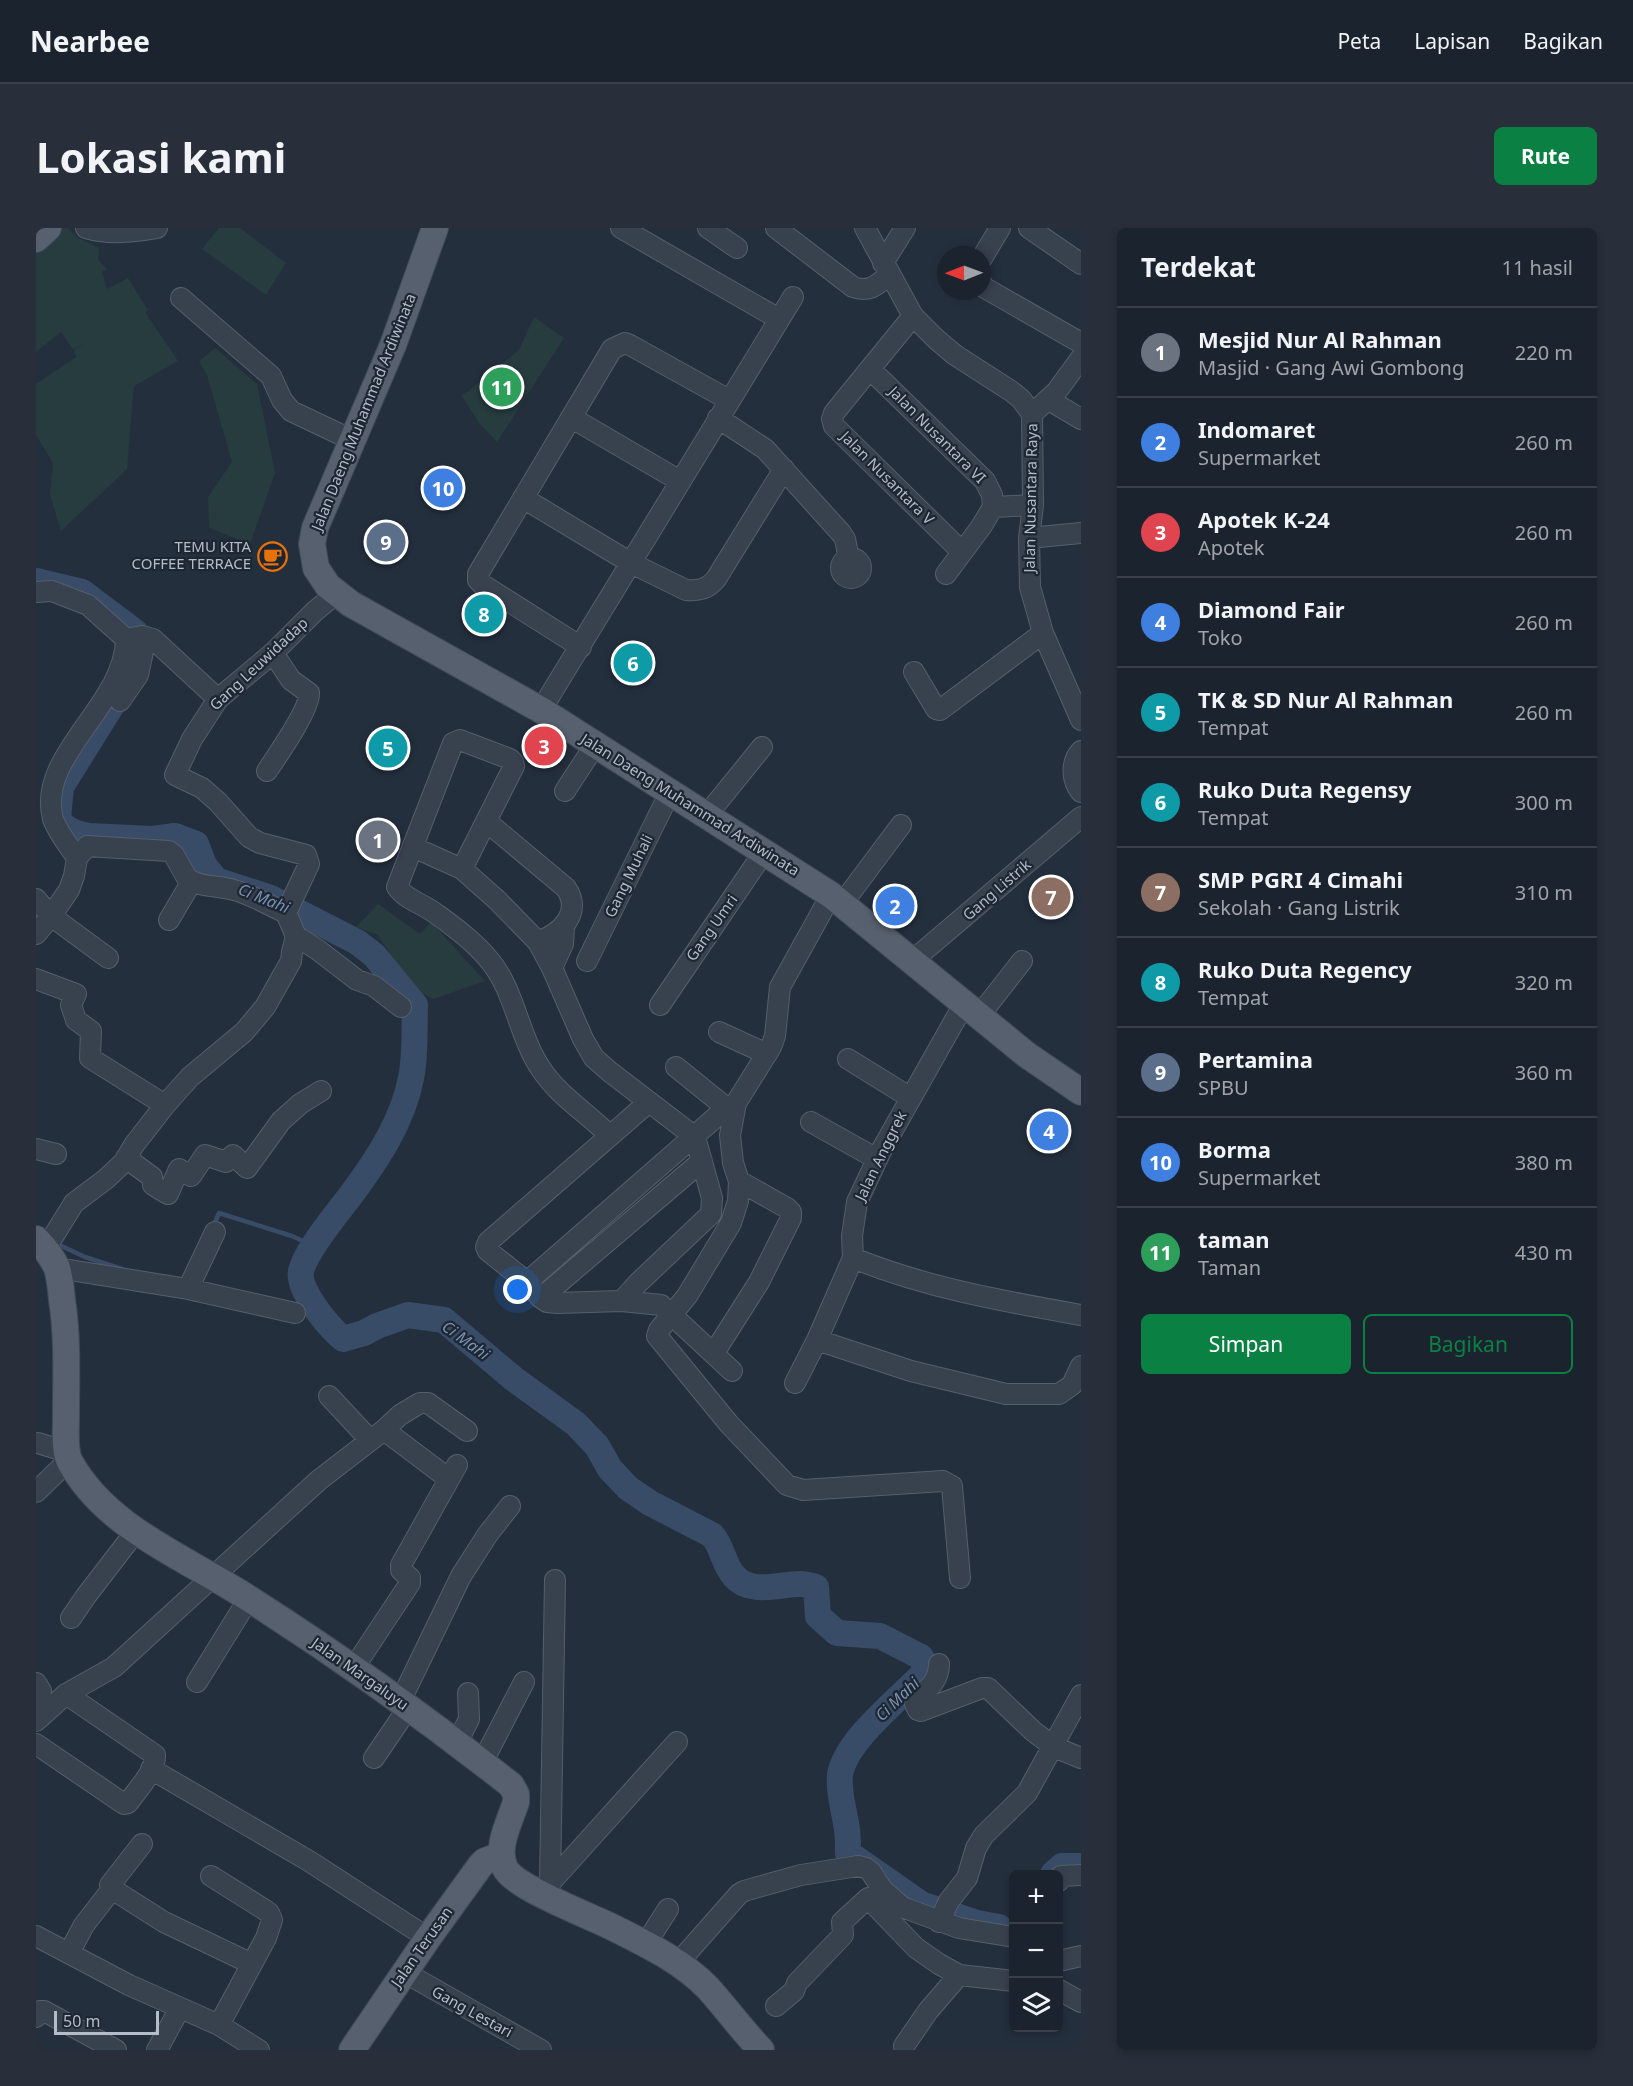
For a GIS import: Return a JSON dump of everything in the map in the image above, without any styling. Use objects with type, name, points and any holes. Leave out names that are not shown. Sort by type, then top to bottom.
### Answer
[{"type":"main road","points":[[36,239],[48,228]]},
{"type":"main road","name":"Jalan Daeng Muhammad Ardiwinata","points":[[435,228],[393,345],[315,528],[312,544],[316,568],[321,578],[337,593],[367,614],[541,710],[837,899],[1027,1055],[1081,1092]]},
{"type":"main road","points":[[46,1252],[64,1310],[68,1456]]},
{"type":"main road","name":"Jalan Margaluyu","points":[[68,1456],[88,1488],[109,1510],[136,1531],[249,1598],[404,1705],[511,1785],[516,1794],[516,1802],[501,1855]]},
{"type":"main road","points":[[501,1855],[504,1867],[510,1875],[547,1889],[678,1963],[707,1987],[761,2050]]},
{"type":"main road","name":"Jalan Terusan","points":[[361,2047],[404,1972],[480,1866],[485,1861],[501,1855]]},
{"type":"street","points":[[86,228],[116,231],[157,228]]},
{"type":"street","points":[[621,228],[779,319]]},
{"type":"street","points":[[708,228],[737,248]]},
{"type":"street","points":[[776,228],[860,290],[873,289],[886,269],[905,228]]},
{"type":"street","name":"Jalan Nusantara Raya","points":[[865,228],[913,316],[956,355],[1021,399],[1032,414],[1033,505],[1029,538],[1030,587],[1043,633],[1081,720]]},
{"type":"street","points":[[989,246],[1000,228]]},
{"type":"street","points":[[1029,228],[1081,264]]},
{"type":"street","points":[[991,291],[1081,343]]},
{"type":"street","points":[[541,710],[793,297]]},
{"type":"street","points":[[181,298],[271,375],[282,400],[291,411],[352,440]]},
{"type":"street","name":"Jalan Nusantara V","points":[[913,316],[834,412],[832,419],[834,426],[962,551]]},
{"type":"street","points":[[581,646],[477,580],[478,574],[612,349],[625,344],[729,400]]},
{"type":"street","points":[[1032,414],[1049,400],[1081,358]]},
{"type":"street","name":"Jalan Nusantara VI","points":[[870,369],[985,481],[992,495],[993,507]]},
{"type":"street","points":[[1049,400],[1081,419]]},
{"type":"street","points":[[572,418],[680,481]]},
{"type":"street","points":[[718,418],[765,449],[784,469],[841,532],[845,539],[849,559]]},
{"type":"street","points":[[523,498],[631,563],[687,590],[695,591],[711,586],[784,469]]},
{"type":"street","points":[[946,574],[993,507],[1033,505]]},
{"type":"street","points":[[1029,538],[1081,533]]},
{"type":"street","points":[[36,592],[52,591],[88,605],[136,638],[153,639],[218,699]]},
{"type":"street","name":"Gang Leuwidadap","points":[[290,904],[309,864],[306,855],[269,846],[249,837],[218,802],[202,788],[175,775],[192,740],[218,699],[273,653],[315,611],[337,593]]},
{"type":"street","points":[[914,672],[936,709],[940,710],[1043,633]]},
{"type":"street","points":[[120,701],[138,675],[136,638]]},
{"type":"street","points":[[77,858],[53,821],[48,805],[48,792],[64,751],[106,696],[124,656],[136,638]]},
{"type":"street","points":[[267,771],[297,723],[309,698],[309,693],[291,680],[273,653]]},
{"type":"street","points":[[462,869],[514,766],[513,762],[460,740],[453,743],[398,883],[398,889],[434,912],[477,946],[491,962],[499,973],[527,1043],[541,1069],[561,1094],[589,1115],[610,1136]]},
{"type":"street","points":[[565,791],[595,745]]},
{"type":"street","points":[[707,815],[762,747]]},
{"type":"street","points":[[1081,752],[1077,756],[1073,773],[1081,792]]},
{"type":"street","name":"Gang Muhali","points":[[587,961],[670,792]]},
{"type":"street","name":"Gang Listrik","points":[[912,961],[1081,818]]},
{"type":"street","points":[[487,822],[566,888],[572,900],[564,927],[563,945],[552,968]]},
{"type":"street","points":[[527,1282],[716,1117],[732,1106],[767,1054],[775,1036],[780,987],[837,899],[901,825]]},
{"type":"street","points":[[36,934],[69,890],[77,858],[87,846],[169,851],[174,855],[183,874],[192,881],[212,888],[225,888],[290,904],[296,936],[291,961],[265,1007],[244,1032],[190,1077],[134,1144],[126,1158],[106,1179],[74,1203],[46,1252],[188,1289],[295,1313]]},
{"type":"street","points":[[413,847],[462,869],[497,900],[538,942],[594,1058],[695,1137],[712,1198],[711,1214],[622,1301]]},
{"type":"street","name":"Gang Umri","points":[[660,1005],[764,852]]},
{"type":"street","points":[[169,920],[192,881]]},
{"type":"street","points":[[36,899],[51,916],[108,958]]},
{"type":"street","points":[[538,942],[549,938],[564,927]]},
{"type":"street","points":[[296,936],[357,980],[374,986],[401,1007]]},
{"type":"street","name":"Jalan Anggrek","points":[[795,1383],[817,1340],[853,1258],[852,1236],[857,1202],[877,1159],[911,1098],[971,1010],[1022,961]]},
{"type":"street","points":[[36,979],[76,994],[71,1005],[76,1020],[91,1031],[90,1058],[165,1105]]},
{"type":"street","points":[[719,1032],[767,1054]]},
{"type":"street","points":[[848,1059],[911,1098]]},
{"type":"street","points":[[676,1067],[732,1106]]},
{"type":"street","points":[[126,1158],[152,1177],[153,1185],[168,1194],[179,1169],[191,1176],[205,1155],[226,1162],[233,1155],[247,1168],[281,1120],[300,1104],[321,1091]]},
{"type":"street","points":[[649,1102],[488,1242],[486,1247],[527,1282],[541,1298],[557,1304],[622,1301],[666,1309]]},
{"type":"street","points":[[732,1106],[730,1135],[733,1163],[738,1181],[738,1201],[731,1223],[687,1296],[666,1309],[658,1339],[729,1424],[787,1485],[803,1490],[943,1481],[952,1486],[960,1578]]},
{"type":"street","points":[[811,1122],[877,1159]]},
{"type":"street","points":[[36,1149],[56,1154]]},
{"type":"street","points":[[541,1298],[702,1161]]},
{"type":"street","points":[[712,1351],[719,1345],[759,1282],[791,1218],[788,1208],[738,1181]]},
{"type":"street","points":[[188,1289],[215,1232]]},
{"type":"street","points":[[853,1258],[890,1273],[941,1288],[991,1300],[1081,1315]]},
{"type":"street","points":[[638,1283],[732,1371]]},
{"type":"street","points":[[817,1340],[911,1371],[1006,1394],[1059,1394],[1072,1385],[1081,1365]]},
{"type":"street","points":[[329,1396],[377,1435],[453,1472],[401,1565],[401,1570],[410,1578],[410,1583],[353,1669]]},
{"type":"street","points":[[36,1721],[66,1694],[114,1667],[319,1480],[400,1415],[420,1403],[428,1403],[467,1431]]},
{"type":"street","points":[[36,1492],[68,1456],[38,1443]]},
{"type":"street","points":[[374,1758],[404,1705],[461,1576],[488,1534],[510,1506]]},
{"type":"street","points":[[71,1618],[136,1531]]},
{"type":"street","points":[[547,1889],[555,1580]]},
{"type":"street","points":[[197,1682],[249,1598]]},
{"type":"street","points":[[939,1664],[935,1682],[916,1700],[918,1710],[921,1711],[982,1688],[988,1688],[1033,1731],[1054,1747],[1081,1758]]},
{"type":"street","points":[[482,1763],[524,1682]]},
{"type":"street","points":[[36,1683],[41,1691],[36,1700]]},
{"type":"street","points":[[457,1743],[469,1719],[468,1693]]},
{"type":"street","points":[[36,1744],[124,1804],[128,1803],[151,1769],[156,1759],[155,1755],[66,1694]]},
{"type":"street","points":[[944,1913],[967,1878],[976,1848],[984,1835],[1027,1793],[1081,1695]]},
{"type":"street","points":[[547,1889],[677,1742]]},
{"type":"street","points":[[151,1769],[309,1861],[428,1938]]},
{"type":"street","points":[[142,1844],[110,1885],[112,1889],[164,1922],[252,1964]]},
{"type":"street","points":[[678,1963],[744,1891],[801,1875],[858,1866],[871,1872],[875,1894],[916,1948],[959,1975],[1009,1980]]},
{"type":"street","points":[[1063,1876],[1081,1875]]},
{"type":"street","points":[[210,1876],[265,1910],[272,1920],[266,1938],[219,2025]]},
{"type":"street","points":[[69,1953],[84,1925],[112,1889]]},
{"type":"street","points":[[875,1894],[902,1907],[944,1913],[959,1928],[1009,1936]]},
{"type":"street","points":[[776,2006],[794,1991],[796,1983],[843,1935],[842,1922],[875,1894]]},
{"type":"street","points":[[645,1945],[668,1909]]},
{"type":"street","points":[[36,1936],[129,1985],[219,2025],[259,2050]]},
{"type":"street","points":[[1063,1960],[1081,1956]]},
{"type":"street","name":"Gang Lestari","points":[[404,1972],[541,2050]]},
{"type":"street","points":[[904,2046],[928,2010],[959,1975]]},
{"type":"street","points":[[1063,1992],[1081,2002]]},
{"type":"street","points":[[157,2050],[180,2008]]},
{"type":"street","points":[[36,2017],[40,2011],[44,2011],[84,2042],[116,2050]]},
{"type":"green space","points":[[62,228],[68,228],[78,238],[99,248],[98,260],[107,269],[102,272],[107,289],[128,278],[148,310],[145,312],[178,361],[134,386],[127,469],[61,531],[50,495],[53,463],[36,435],[36,384],[76,357],[74,350],[84,344],[73,349],[61,332],[36,352],[36,254]]},
{"type":"green space","points":[[219,228],[240,228],[286,263],[266,295],[202,249]]},
{"type":"green space","points":[[534,317],[564,338],[497,442],[479,423],[462,396],[519,350]]},
{"type":"green space","points":[[215,348],[257,384],[275,473],[250,544],[209,528],[208,497],[232,462],[207,375],[199,361]]},
{"type":"green space","points":[[378,904],[420,934],[431,922],[485,981],[433,999],[414,989],[378,935],[356,927]]},
{"type":"waterway","name":"Ci Mahi","points":[[36,581],[82,592],[135,632],[135,668],[61,787],[58,818],[63,826],[73,832],[89,836],[152,839],[175,836],[196,844],[204,865],[216,880],[271,898],[357,942],[374,955],[415,1005],[413,1069],[402,1110],[388,1140],[361,1182],[316,1242],[301,1271],[304,1288],[315,1308],[343,1339],[408,1315],[444,1320],[514,1379],[576,1424],[597,1446],[610,1469],[628,1488],[650,1503],[712,1535],[730,1571],[741,1582],[757,1587],[794,1584],[816,1587],[818,1616],[837,1633],[880,1636],[921,1657],[925,1665],[924,1673],[862,1734],[844,1762],[840,1782],[848,1853],[921,1904],[977,1923],[999,1927]]},
{"type":"waterway","points":[[213,1227],[219,1213],[292,1236],[314,1246]]},
{"type":"waterway","points":[[55,1243],[85,1257],[122,1269]]},
{"type":"waterway","name":"Ci Mahi","points":[[1058,1870],[1062,1866],[1081,1866]]},
{"type":"place","name":"taman","points":[[502,387]]},
{"type":"place","name":"Borma","points":[[443,488]]},
{"type":"place","name":"Pertamina","points":[[386,542]]},
{"type":"place","name":"TEMU KITA COFFEE TERRACE","points":[[272,556]]},
{"type":"place","name":"Ruko Duta Regency","points":[[484,614]]},
{"type":"place","name":"Ruko Duta Regensy","points":[[633,663]]},
{"type":"place","name":"Apotek K-24","points":[[544,746]]},
{"type":"place","name":"TK & SD Nur Al Rahman","points":[[388,748]]},
{"type":"place","name":"Mesjid Nur Al Rahman","points":[[378,840]]},
{"type":"place","name":"SMP PGRI 4 Cimahi","points":[[1051,897]]},
{"type":"place","name":"Indomaret","points":[[895,906]]},
{"type":"place","name":"Diamond Fair","points":[[1049,1131]]}]
